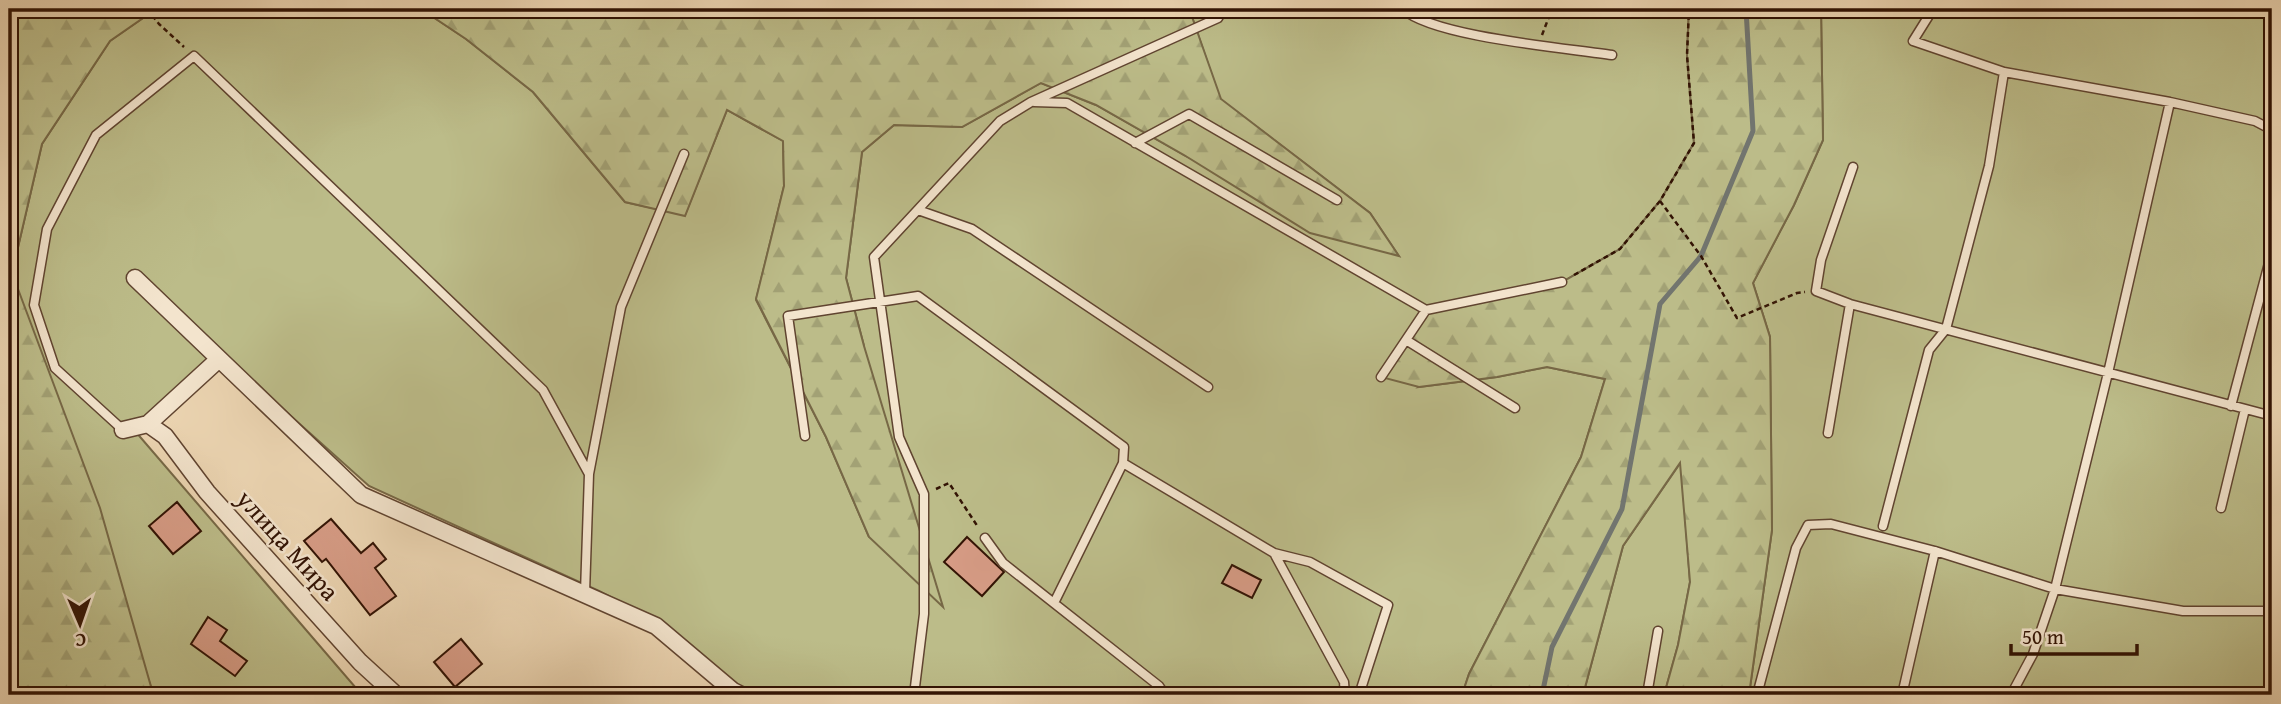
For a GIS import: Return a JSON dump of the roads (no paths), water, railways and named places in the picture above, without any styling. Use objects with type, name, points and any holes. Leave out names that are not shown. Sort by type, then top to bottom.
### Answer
[{"type":"street","points":[[135,278],[361,495],[656,626],[741,695]]},
{"type":"street","points":[[123,430],[148,424],[219,359]]},
{"type":"street","name":"улица Мира","points":[[148,424],[165,436],[206,492],[360,662],[396,695]]},
{"type":"lane","points":[[914,695],[924,614],[924,494],[899,437],[874,257],[1000,121],[1031,102],[1218,18],[1223,9]]},
{"type":"lane","points":[[1403,9],[1411,16],[1453,31],[1612,55]]},
{"type":"lane","points":[[1933,9],[1913,41],[2004,72],[2170,102],[2255,121],[2272,130]]},
{"type":"lane","points":[[123,430],[55,368],[34,305],[47,229],[96,135],[194,56],[543,390],[589,474]]},
{"type":"lane","points":[[1883,526],[1929,350],[1946,330],[1989,166],[2004,72]]},
{"type":"lane","points":[[1031,102],[1067,103],[1426,310],[1562,282]]},
{"type":"lane","points":[[2011,695],[2033,654],[2055,589],[2170,102]]},
{"type":"lane","points":[[1135,143],[1188,114],[1337,200]]},
{"type":"lane","points":[[585,593],[589,474],[621,307],[684,154]]},
{"type":"lane","points":[[1853,167],[1821,260],[1816,291],[1850,304],[2272,416]]},
{"type":"lane","points":[[918,210],[972,229],[1208,387]]},
{"type":"lane","points":[[2231,405],[2272,252]]},
{"type":"lane","points":[[806,436],[788,316],[918,296],[1124,447],[1123,463],[1054,603]]},
{"type":"lane","points":[[1828,433],[1850,304]]},
{"type":"lane","points":[[1381,377],[1426,310]]},
{"type":"lane","points":[[1406,340],[1515,408]]},
{"type":"lane","points":[[2221,508],[2245,409]]},
{"type":"lane","points":[[1123,463],[1274,553],[1310,562],[1388,605],[1359,695]]},
{"type":"lane","points":[[1757,695],[1796,548],[1808,526],[1830,524],[1935,551],[2055,589],[2183,611],[2272,611]]},
{"type":"lane","points":[[985,538],[1003,563],[1160,686],[1165,695]]},
{"type":"lane","points":[[1902,695],[1935,551]]},
{"type":"lane","points":[[1274,553],[1345,682],[1345,695]]},
{"type":"lane","points":[[1647,695],[1658,631]]},
{"type":"waterway","points":[[1542,695],[1552,647],[1622,509],[1660,304],[1701,256],[1753,131],[1746,9]]}]
